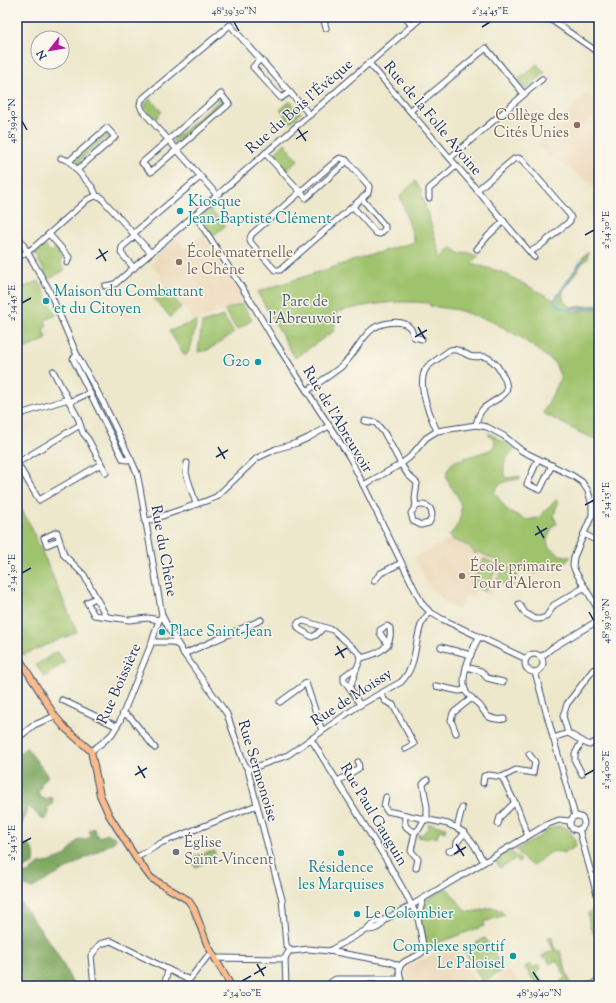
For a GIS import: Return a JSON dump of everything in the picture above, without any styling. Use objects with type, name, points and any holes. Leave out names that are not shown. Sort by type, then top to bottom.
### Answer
[{"type":"main road","points":[[17,655],[55,716],[65,728],[91,751],[100,795],[109,815],[136,858],[151,878],[188,900],[194,908],[208,944],[231,986]]},
{"type":"street","points":[[323,17],[326,28]]},
{"type":"street","points":[[404,17],[412,26]]},
{"type":"street","name":"Rue du Bois l'Évêque","points":[[105,286],[115,284],[134,268],[422,17]]},
{"type":"street","points":[[547,17],[599,53]]},
{"type":"street","points":[[217,195],[142,110],[140,105],[141,100],[230,25],[310,115]]},
{"type":"street","points":[[410,111],[486,48],[524,94]]},
{"type":"street","points":[[260,59],[253,67],[281,98],[290,92]]},
{"type":"street","name":"Rue de la Folle Avoine","points":[[369,63],[534,257]]},
{"type":"street","points":[[450,158],[542,79]]},
{"type":"street","points":[[221,94],[229,104],[151,172],[142,163],[168,140],[221,94]]},
{"type":"street","points":[[69,161],[107,128],[115,137],[77,170]]},
{"type":"street","points":[[265,153],[306,198],[344,164],[346,160]]},
{"type":"street","points":[[61,158],[69,161],[92,187],[96,196]]},
{"type":"street","points":[[342,158],[346,160],[369,186],[368,193],[280,270],[275,270],[250,243],[250,236],[337,160],[342,158]]},
{"type":"street","name":"Rue de la Folle Avoine","points":[[477,190],[514,159],[518,158],[522,160],[569,214],[571,218],[570,221],[540,246],[530,252]]},
{"type":"street","points":[[429,198],[429,189],[456,166]]},
{"type":"street","points":[[134,268],[121,253],[122,247],[200,177]]},
{"type":"street","points":[[17,258],[49,234],[88,199],[96,196],[104,201],[151,253]]},
{"type":"street","points":[[353,207],[376,233],[380,234],[385,229],[385,226],[362,199]]},
{"type":"street","name":"Rue de l'Abreuvoir","points":[[195,215],[350,458],[423,605],[430,612],[442,619],[526,660]]},
{"type":"street","points":[[476,249],[504,221]]},
{"type":"street","name":"Rue du Chêne","points":[[17,234],[48,288],[77,355],[104,404],[137,472],[160,617],[178,645]]},
{"type":"street","points":[[49,234],[69,257],[67,263]]},
{"type":"street","points":[[307,391],[342,366],[369,332],[378,326],[394,322],[404,324],[410,328],[414,337],[422,339]]},
{"type":"street","points":[[437,431],[425,401],[423,376],[425,369],[428,366],[453,349],[457,349],[473,357],[484,357],[490,359],[506,381],[506,392],[483,409],[478,416],[476,424]]},
{"type":"street","name":"Rue du Chêne","points":[[77,355],[72,359],[123,459],[131,459]]},
{"type":"street","points":[[52,370],[78,418],[83,433],[88,439],[106,473]]},
{"type":"street","points":[[17,416],[90,393]]},
{"type":"street","points":[[365,421],[376,423],[385,434],[408,475],[417,484],[415,498],[416,506],[411,513],[413,521],[421,525],[429,523],[432,517],[432,511],[428,506],[422,504],[416,506]]},
{"type":"street","points":[[363,485],[401,464],[410,457],[426,438],[437,431],[476,424],[487,427],[504,436],[522,451],[577,478],[582,482],[588,491],[591,498],[592,515],[574,557],[573,563],[599,611]]},
{"type":"street","points":[[80,425],[17,463],[39,500],[101,464]]},
{"type":"street","points":[[146,522],[216,497],[257,458],[276,449],[297,443],[329,426]]},
{"type":"street","points":[[538,459],[526,484],[540,490],[552,465]]},
{"type":"street","points":[[187,463],[186,473],[196,504]]},
{"type":"street","points":[[584,534],[599,542]]},
{"type":"street","points":[[60,540],[64,554],[84,576],[106,616]]},
{"type":"street","points":[[374,581],[381,573],[401,563]]},
{"type":"street","points":[[519,604],[525,613],[535,619],[540,619],[546,616],[554,605],[585,587]]},
{"type":"street","points":[[96,598],[88,602],[94,615],[129,620],[160,617]]},
{"type":"street","name":"Rue de Moissy","points":[[248,770],[288,755],[360,705],[401,682],[411,669],[421,626],[430,612]]},
{"type":"street","name":"Rue Boissière","points":[[91,751],[102,744],[112,734],[123,713],[152,642],[160,617]]},
{"type":"street","points":[[184,654],[261,620]]},
{"type":"street","points":[[541,657],[552,648],[599,620]]},
{"type":"street","points":[[323,628],[333,630],[360,654],[361,658],[350,688]]},
{"type":"street","points":[[479,637],[466,667],[463,681],[465,690],[466,693],[489,716],[500,720],[504,719]]},
{"type":"street","name":"Rue Boissière","points":[[152,642],[172,642],[178,645]]},
{"type":"street","name":"Rue Sermonoise","points":[[178,645],[227,714],[242,761],[248,770],[282,899],[286,945],[290,950]]},
{"type":"street","points":[[361,658],[372,655],[388,645]]},
{"type":"street","points":[[441,648],[471,655]]},
{"type":"street","points":[[533,654],[541,657],[543,662],[542,668],[538,671],[532,672],[527,668],[526,660],[528,657],[533,654]]},
{"type":"street","points":[[466,667],[481,672],[487,678],[503,682]]},
{"type":"street","points":[[599,667],[593,670],[567,704],[563,716],[568,733],[589,745],[596,742],[599,738]]},
{"type":"street","points":[[356,670],[351,671],[344,676],[344,681],[360,705]]},
{"type":"street","points":[[535,672],[575,816]]},
{"type":"street","points":[[280,702],[306,683],[322,731]]},
{"type":"street","points":[[436,686],[459,691],[465,690]]},
{"type":"street","points":[[380,694],[385,701],[393,705],[414,744],[405,749]]},
{"type":"street","points":[[456,733],[451,720],[453,713],[472,698]]},
{"type":"street","points":[[62,700],[116,726]]},
{"type":"street","points":[[123,713],[131,718],[155,748]]},
{"type":"street","points":[[17,739],[34,725],[55,716]]},
{"type":"street","points":[[553,738],[568,733]]},
{"type":"street","name":"Rue Paul Gauguin","points":[[311,739],[387,861],[418,918]]},
{"type":"street","points":[[582,741],[575,754],[575,761],[582,774]]},
{"type":"street","points":[[483,783],[484,776],[488,774],[502,777],[516,770],[533,773],[535,762],[529,754]]},
{"type":"street","points":[[338,781],[359,768],[358,762]]},
{"type":"street","points":[[502,777],[515,802],[528,836]]},
{"type":"street","points":[[416,868],[418,859],[411,851],[415,832],[425,820],[427,807],[423,784],[427,780]]},
{"type":"street","points":[[386,797],[384,806],[387,811],[448,824],[465,833],[484,862]]},
{"type":"street","points":[[498,824],[500,817],[515,802]]},
{"type":"street","points":[[136,858],[161,843],[257,806]]},
{"type":"street","points":[[457,828],[462,808]]},
{"type":"street","points":[[405,815],[404,823],[407,829],[415,832]]},
{"type":"street","points":[[570,821],[575,816]]},
{"type":"street","points":[[575,816],[581,817],[584,823],[579,829]]},
{"type":"street","points":[[329,951],[366,930],[379,920],[384,920],[412,905],[548,824],[559,820],[570,821]]},
{"type":"street","points":[[570,821],[570,825],[573,828],[579,829]]},
{"type":"street","points":[[579,829],[599,902]]},
{"type":"street","points":[[450,851],[456,849],[458,842],[465,833]]},
{"type":"street","points":[[402,986],[399,970],[400,966],[406,960],[421,955],[424,950],[418,918],[422,899]]},
{"type":"street","points":[[94,986],[91,956],[100,944],[112,941],[189,980],[207,957],[285,959]]},
{"type":"street","points":[[286,986],[285,959],[290,950],[308,949],[329,951],[390,962],[400,966]]},
{"type":"street","points":[[164,986],[168,970]]},
{"type":"street","points":[[330,986],[331,982],[336,979],[400,979]]},
{"type":"street","points":[[589,986],[599,980]]},
{"type":"shaded area","name":"Collège des Cités Unies","points":[[586,93],[599,105],[599,189],[535,146]]},
{"type":"shaded area","points":[[203,234],[247,302],[195,321],[160,279],[161,276],[151,264],[155,260],[154,257],[176,238],[186,249]]},
{"type":"shaded area","name":"École primaire Tour d'Aleron","points":[[451,539],[469,546],[505,565],[490,596],[477,589],[472,598],[466,595],[458,611],[449,606],[430,587],[415,557]]},
{"type":"shaded area","points":[[455,947],[478,986],[408,986],[406,974],[408,965]]},
{"type":"shaded area","points":[[511,970],[520,986],[482,986]]},
{"type":"green space","points":[[537,64],[545,73],[525,89],[517,81]]},
{"type":"green space","points":[[219,98],[224,100],[224,106],[220,104],[180,139],[181,143],[174,143],[174,137],[177,137],[218,101]]},
{"type":"green space","points":[[150,99],[162,112],[155,119],[145,107],[145,104]]},
{"type":"green space","points":[[290,101],[301,113],[290,123],[280,110]]},
{"type":"green space","points":[[106,130],[112,137],[109,139],[106,138],[80,160],[81,164],[75,164],[74,158],[79,157],[104,134],[103,132]]},
{"type":"green space","points":[[285,143],[298,160],[287,171],[273,156]]},
{"type":"green space","name":"Parc de l'Abreuvoir","points":[[415,181],[422,191],[421,192],[441,257],[452,248],[460,255],[463,253],[479,255],[471,263],[502,272],[554,300],[588,251],[587,259],[583,262],[563,291],[563,299],[566,303],[573,307],[599,305],[568,309],[572,312],[599,308],[599,441],[543,413],[561,378],[555,363],[520,337],[493,322],[458,310],[430,306],[429,303],[393,302],[337,312],[334,331],[295,358],[257,292],[415,242],[400,196]]},
{"type":"green space","points":[[210,209],[225,226],[213,236],[201,217],[204,211]]},
{"type":"green space","points":[[44,245],[51,252],[57,247],[63,253],[64,257],[60,263],[65,270],[49,279],[38,260],[40,259],[34,254]]},
{"type":"green space","points":[[39,281],[56,315],[45,320],[47,326],[43,331],[47,339],[17,352],[17,290]]},
{"type":"green space","points":[[166,288],[181,307],[170,317],[154,298]]},
{"type":"green space","points":[[242,304],[252,320],[237,330],[224,310]]},
{"type":"green space","points":[[223,316],[234,333],[208,350],[198,352],[202,323]]},
{"type":"green space","points":[[197,321],[190,350],[185,356],[169,331]]},
{"type":"green space","points":[[489,433],[515,449],[505,461],[504,476],[507,478],[520,476],[520,479],[502,483],[494,492],[507,510],[527,520],[538,518],[556,500],[559,502],[554,517],[557,524],[553,525],[547,540],[548,546],[560,555],[571,557],[559,569],[554,568],[535,573],[523,571],[518,573],[512,586],[510,587],[497,581],[505,565],[479,552],[475,554],[469,546],[451,539],[449,536],[458,524],[461,508],[459,500],[447,479],[447,471],[451,464],[456,461],[490,450],[495,442],[492,437],[489,436]]},
{"type":"green space","points":[[17,502],[30,524],[77,632],[23,655],[17,645]]},
{"type":"green space","points":[[484,559],[498,565],[485,591],[471,585]]},
{"type":"green space","points":[[57,651],[65,662],[44,677],[36,665]]},
{"type":"green space","points":[[26,747],[48,776],[41,784],[41,789],[38,790],[40,797],[45,799],[52,797],[53,799],[52,805],[47,808],[49,813],[46,819],[41,819],[28,806],[22,825],[17,828],[17,756]]},
{"type":"green space","points":[[428,824],[446,828],[445,832],[439,830],[437,838],[430,836],[428,839],[418,837],[418,834],[423,835],[429,828]]},
{"type":"green space","points":[[558,826],[562,826],[571,832],[576,846],[564,853],[554,852],[547,854],[534,866],[526,861],[516,850],[544,834],[543,832]]},
{"type":"green space","points":[[94,828],[98,837],[109,834],[116,838],[114,842],[31,889],[17,882],[17,873],[20,875],[30,872],[39,864],[50,862],[66,855],[79,839],[85,840],[91,836],[89,830]]},
{"type":"green space","points":[[17,844],[29,846],[32,848],[34,854],[34,863],[18,871],[17,873]]},
{"type":"green space","points":[[510,850],[521,860],[519,863],[515,859],[500,868],[494,859]]},
{"type":"green space","points":[[214,851],[216,858],[195,867],[191,857]]},
{"type":"green space","points":[[447,888],[465,910],[470,912],[495,908],[500,910],[505,915],[484,922],[484,926],[426,947],[420,917],[423,901]]},
{"type":"green space","points":[[17,894],[20,902],[54,948],[74,986],[17,986]]},
{"type":"green space","points":[[593,909],[595,910],[599,932],[598,935],[595,936],[590,928],[588,913]]},
{"type":"green space","points":[[551,936],[555,950],[560,951],[571,986],[554,986],[566,977],[556,960],[550,964],[546,957],[544,959],[542,956],[554,950],[547,938]]},
{"type":"green space","points":[[485,938],[503,970],[483,982],[464,950]]},
{"type":"green space","points":[[530,964],[533,968],[539,965],[541,969],[536,972],[545,986],[537,986],[525,967]]},
{"type":"waterway","points":[[555,301],[581,262]]},
{"type":"waterway","points":[[554,303],[570,310],[599,307]]},
{"type":"place","name":"Collège des Cités Unies","points":[[577,125]]},
{"type":"place","name":"Kiosque Jean-Baptiste Clément","points":[[180,211]]},
{"type":"place","name":"École maternelle le Chêne","points":[[179,262]]},
{"type":"place","name":"Maison du Combattant et du Citoyen","points":[[46,301]]},
{"type":"place","name":"G20","points":[[258,362]]},
{"type":"place","name":"École primaire Tour d'Aleron","points":[[462,576]]},
{"type":"place","name":"Place Saint-Jean","points":[[162,632]]},
{"type":"place","name":"Église Saint-Vincent","points":[[176,852]]},
{"type":"place","name":"Résidence les Marquises","points":[[341,853]]},
{"type":"place","name":"Le Colombier","points":[[357,914]]},
{"type":"place","name":"Complexe sportif Le Paloisel","points":[[513,956]]}]
